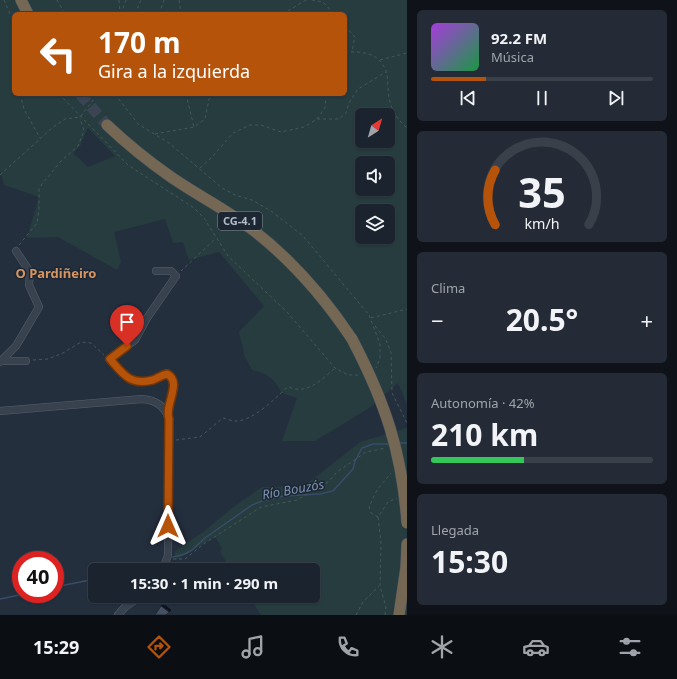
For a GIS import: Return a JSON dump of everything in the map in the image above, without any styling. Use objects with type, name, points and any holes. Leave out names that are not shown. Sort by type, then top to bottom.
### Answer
[{"type":"highway","points":[[21,0],[27,12]]},
{"type":"highway","name":"CG-4.1","points":[[107,125],[127,144],[172,177],[252,229],[302,273],[329,305],[352,339],[372,377],[396,444],[405,490],[407,523]]},
{"type":"highway","points":[[399,615],[406,567],[407,544]]},
{"type":"street","points":[[0,361],[16,346],[39,307],[29,285],[30,272],[16,252]]},
{"type":"street","points":[[156,271],[171,271],[176,276],[146,318],[135,340],[110,359],[125,376],[134,382],[148,381],[167,374],[171,376],[174,388],[167,413]]},
{"type":"street","points":[[0,361],[26,361]]},
{"type":"street","points":[[0,411],[142,399],[154,401],[167,413],[169,419],[167,558],[165,563]]},
{"type":"street","points":[[118,615],[131,603]]},
{"type":"path","points":[[4,0],[12,18]]},
{"type":"path","points":[[57,0],[64,12]]},
{"type":"path","points":[[119,0],[120,12]]},
{"type":"path","points":[[121,12],[126,0]]},
{"type":"path","points":[[136,12],[141,0]]},
{"type":"path","points":[[160,12],[164,0]]},
{"type":"path","points":[[179,0],[181,12]]},
{"type":"path","points":[[286,12],[306,0]]},
{"type":"path","points":[[312,0],[323,2],[332,12]]},
{"type":"path","points":[[347,28],[355,37],[352,51]]},
{"type":"path","points":[[347,52],[363,51],[380,60],[386,72],[390,103],[398,119],[407,128]]},
{"type":"path","points":[[380,60],[407,53]]},
{"type":"path","points":[[316,119],[339,118],[346,113],[349,103],[358,89],[386,72]]},
{"type":"path","points":[[21,96],[24,109],[40,138]]},
{"type":"path","points":[[61,96],[128,165],[194,208],[204,218],[228,256],[287,312],[335,368],[348,375],[362,374]]},
{"type":"path","points":[[0,175],[40,138],[65,119],[80,117],[96,96]]},
{"type":"path","points":[[117,96],[138,124],[169,143],[222,188],[235,195],[252,200],[270,211],[303,236],[359,301],[371,318],[380,344],[380,358],[376,368],[371,370]]},
{"type":"path","points":[[186,96],[194,127]]},
{"type":"path","points":[[154,134],[194,127],[205,119],[209,98],[211,96]]},
{"type":"path","points":[[199,168],[212,157],[233,133],[250,125],[261,126],[281,132],[304,127],[316,119],[325,108],[326,96]]},
{"type":"path","points":[[16,252],[15,248],[37,223],[39,189],[62,160],[78,146],[84,131],[80,117]]},
{"type":"path","points":[[176,276],[216,238]]},
{"type":"path","points":[[371,318],[407,309]]},
{"type":"path","points":[[374,326],[385,338],[391,352],[392,393],[407,423]]},
{"type":"path","points":[[26,361],[48,359],[63,353],[81,342],[91,342],[110,359]]},
{"type":"path","points":[[169,440],[200,437],[223,418],[236,421],[245,418],[262,409],[285,389],[289,387],[296,390],[306,389],[314,386],[335,368]]},
{"type":"path","points":[[167,558],[174,560],[185,559],[205,543],[232,527],[252,512],[270,504],[297,500],[328,482],[338,472],[366,452],[391,447]]},
{"type":"path","points":[[378,517],[371,513],[369,507],[378,490],[393,472]]},
{"type":"path","points":[[385,615],[386,607],[380,586],[381,543],[378,517],[388,502],[402,498]]},
{"type":"path","points":[[356,615],[363,602],[380,586]]},
{"type":"green space","points":[[0,0],[407,0],[407,404],[398,383],[371,407],[315,441],[282,441],[297,398],[282,393],[270,377],[252,370],[245,357],[239,332],[264,306],[219,252],[189,260],[183,242],[173,243],[165,219],[114,232],[121,262],[117,270],[58,237],[27,238],[39,197],[4,185],[0,170]],"holes":[[[88,128],[115,156],[88,167],[73,153],[80,146]]]},
{"type":"green space","points":[[407,428],[407,615],[261,615],[253,603],[320,603],[320,563],[227,563],[220,552],[222,548],[215,537],[176,560],[174,552],[262,487],[304,486],[360,442]]},
{"type":"building","points":[[161,606],[169,612],[166,615],[155,615]]},
{"type":"waterway","name":"Río Bouzós","points":[[399,443],[407,443]]},
{"type":"waterway","name":"Río Bouzós","points":[[173,557],[185,554],[192,550],[205,538],[252,505],[283,496],[320,494],[333,491],[353,469],[355,461],[362,448],[373,444],[389,444]]},
{"type":"waterway","name":"Río Bouzós","points":[[64,585],[88,580]]},
{"type":"waterway","name":"Río Bouzós","points":[[0,599],[12,596]]},
{"type":"tunnel","points":[[82,96],[107,125]]},
{"type":"district","name":"O Pardiñeiro","points":[[56,273]]},
{"type":"route","points":[[127,346],[110,359],[125,376],[134,382],[148,381],[167,374],[171,376],[173,381],[174,388],[167,413],[169,419],[168,526]]}]
